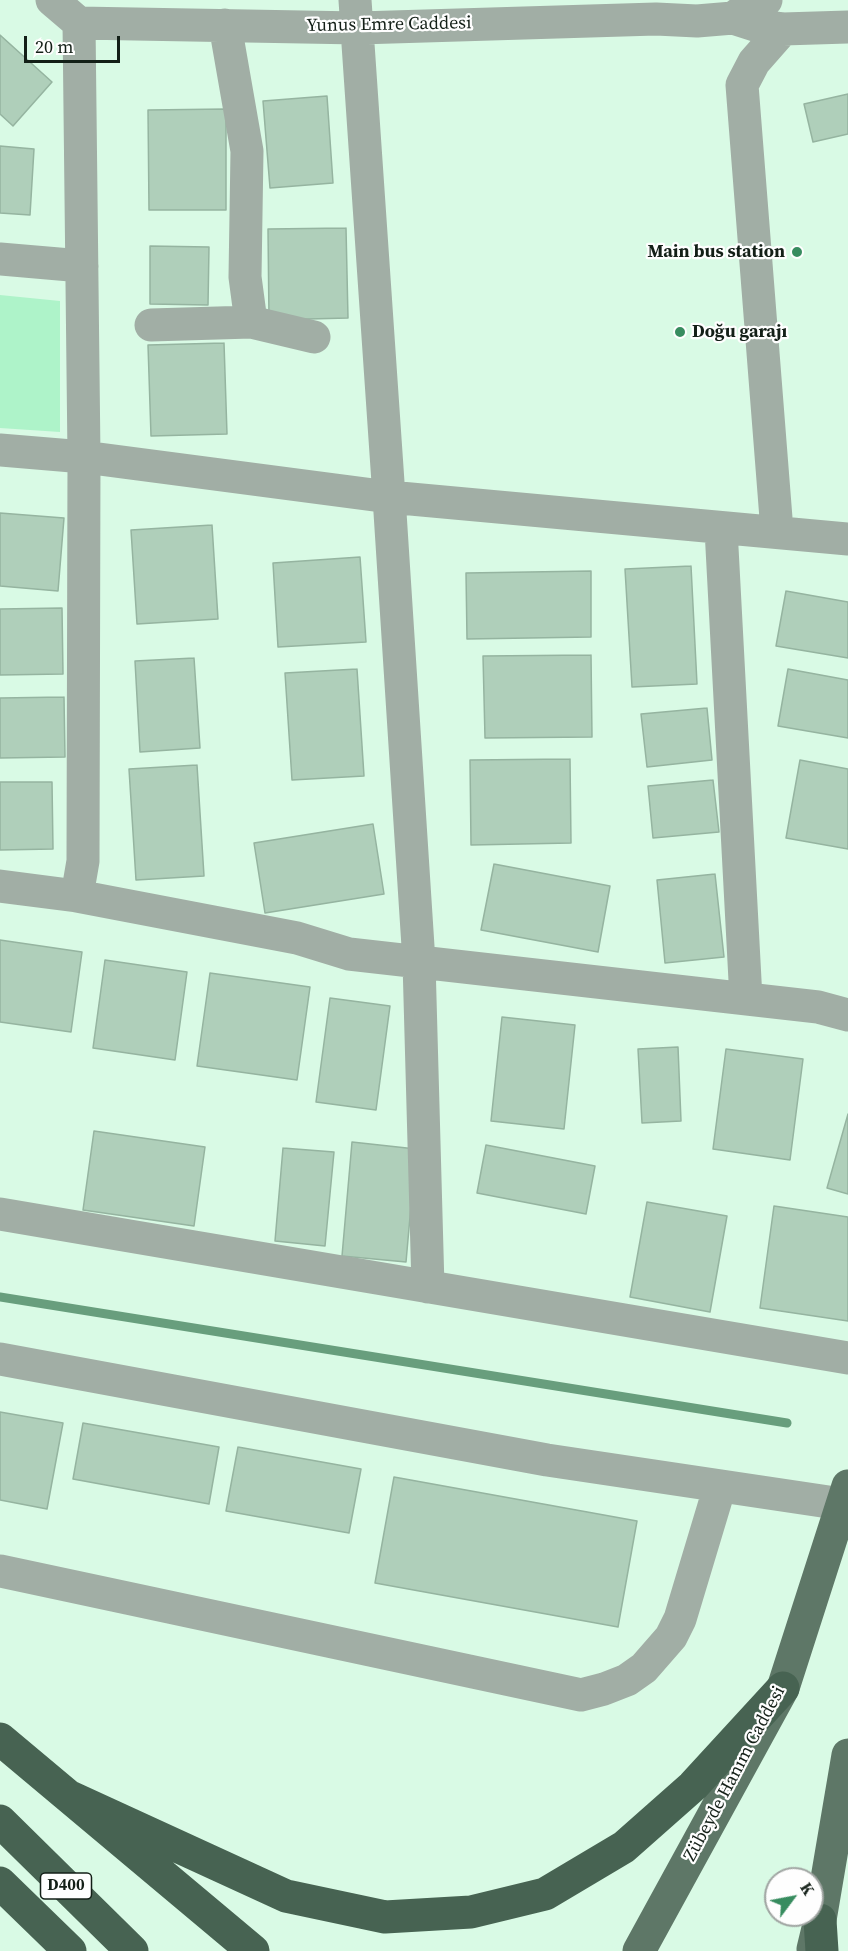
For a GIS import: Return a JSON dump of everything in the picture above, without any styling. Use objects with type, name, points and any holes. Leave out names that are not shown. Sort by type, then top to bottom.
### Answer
[{"type":"highway","points":[[68,1796],[286,1896],[385,1917],[471,1912],[544,1894],[624,1847],[693,1786],[783,1688]]},
{"type":"highway","points":[[0,1738],[253,1951]]},
{"type":"highway","name":"D400","points":[[0,1821],[132,1951]]},
{"type":"highway","name":"D400","points":[[0,1883],[70,1951]]},
{"type":"highway","points":[[198,1905],[225,1951]]},
{"type":"main road","name":"Zübeyde Hanım Caddesi","points":[[639,1951],[783,1688],[845,1495]]},
{"type":"main road","points":[[812,1951],[821,1936],[848,1755]]},
{"type":"street","points":[[52,0],[79,23],[84,457],[83,861],[77,896]]},
{"type":"street","points":[[733,18],[755,2],[766,0]]},
{"type":"street","name":"Yunus Emre Caddesi","points":[[79,23],[225,25],[357,14],[656,20],[695,10],[733,18]]},
{"type":"street","points":[[357,14],[419,962],[428,1287]]},
{"type":"street","points":[[733,18],[758,26],[783,28],[848,27]]},
{"type":"street","points":[[225,25],[247,151],[245,277],[251,322]]},
{"type":"street","points":[[777,531],[742,86],[754,62],[783,28]]},
{"type":"street","points":[[0,259],[82,266]]},
{"type":"street","points":[[151,325],[251,322],[314,337]]},
{"type":"street","points":[[0,450],[84,457],[389,497],[848,539]]},
{"type":"street","points":[[721,529],[746,999]]},
{"type":"street","points":[[0,885],[77,896],[297,938],[349,954],[818,1007],[848,1015]]},
{"type":"street","points":[[0,1214],[848,1358]]},
{"type":"street","points":[[0,1359],[547,1460],[720,1486],[845,1495]]},
{"type":"street","points":[[0,1572],[581,1695],[627,1680],[644,1668],[670,1637],[680,1619],[720,1486]]},
{"type":"green space","points":[[0,295],[60,301],[60,432],[0,428]]},
{"type":"building","points":[[0,35],[52,82],[13,126],[0,114]]},
{"type":"building","points":[[848,94],[848,134],[813,142],[804,104]]},
{"type":"building","points":[[327,96],[333,183],[270,188],[263,101]]},
{"type":"building","points":[[226,109],[226,210],[149,210],[148,110]]},
{"type":"building","points":[[0,146],[34,149],[30,215],[0,213]]},
{"type":"building","points":[[346,228],[348,318],[269,320],[268,229]]},
{"type":"building","points":[[150,246],[209,247],[208,305],[150,304]]},
{"type":"building","points":[[224,343],[227,434],[151,436],[148,345]]},
{"type":"building","points":[[0,513],[64,518],[58,591],[0,586]]},
{"type":"building","points":[[212,525],[218,619],[137,624],[131,530]]},
{"type":"building","points":[[360,557],[366,642],[278,647],[273,563]]},
{"type":"building","points":[[691,566],[697,684],[632,687],[625,569]]},
{"type":"building","points":[[591,571],[591,637],[467,639],[466,573]]},
{"type":"building","points":[[786,591],[848,602],[848,658],[776,646]]},
{"type":"building","points":[[62,608],[63,674],[0,675],[0,609]]},
{"type":"building","points":[[591,655],[592,737],[485,738],[483,656]]},
{"type":"building","points":[[194,658],[200,748],[140,752],[135,661]]},
{"type":"building","points":[[357,669],[364,776],[292,780],[285,673]]},
{"type":"building","points":[[788,669],[848,680],[848,738],[778,726]]},
{"type":"building","points":[[64,697],[65,757],[0,758],[0,698]]},
{"type":"building","points":[[707,708],[712,760],[647,767],[641,714]]},
{"type":"building","points":[[570,759],[571,843],[471,845],[470,760]]},
{"type":"building","points":[[800,760],[848,769],[848,849],[786,838]]},
{"type":"building","points":[[197,765],[204,876],[136,880],[129,769]]},
{"type":"building","points":[[713,780],[719,832],[653,838],[648,786]]},
{"type":"building","points":[[0,782],[52,782],[53,849],[0,850]]},
{"type":"building","points":[[373,824],[384,894],[265,913],[254,843]]},
{"type":"building","points":[[494,864],[610,886],[598,952],[481,930]]},
{"type":"building","points":[[715,874],[724,957],[665,963],[657,880]]},
{"type":"building","points":[[0,940],[82,952],[71,1032],[0,1022]]},
{"type":"building","points":[[105,960],[187,972],[175,1060],[93,1048]]},
{"type":"building","points":[[210,973],[310,987],[297,1080],[197,1066]]},
{"type":"building","points":[[330,998],[390,1006],[376,1110],[316,1102]]},
{"type":"building","points":[[502,1017],[575,1025],[564,1129],[491,1121]]},
{"type":"building","points":[[678,1047],[681,1121],[642,1123],[638,1049]]},
{"type":"building","points":[[726,1049],[803,1059],[790,1160],[713,1149]]},
{"type":"building","points":[[848,1114],[848,1194],[827,1188]]},
{"type":"building","points":[[94,1131],[205,1147],[194,1226],[83,1210]]},
{"type":"building","points":[[352,1142],[416,1149],[406,1262],[342,1256]]},
{"type":"building","points":[[486,1145],[595,1166],[586,1214],[477,1193]]},
{"type":"building","points":[[283,1148],[334,1152],[325,1246],[275,1241]]},
{"type":"building","points":[[647,1202],[727,1216],[710,1312],[630,1297]]},
{"type":"building","points":[[774,1206],[848,1217],[848,1321],[760,1308]]},
{"type":"building","points":[[0,1412],[63,1423],[47,1509],[0,1500]]},
{"type":"building","points":[[83,1423],[219,1447],[209,1504],[73,1479]]},
{"type":"building","points":[[238,1447],[361,1469],[349,1533],[226,1511]]},
{"type":"building","points":[[394,1477],[637,1521],[618,1627],[375,1583]]},
{"type":"waterway","points":[[0,1297],[787,1423]]},
{"type":"place","name":"Main bus station","points":[[797,252]]},
{"type":"place","name":"Doğu garajı","points":[[680,332]]}]
